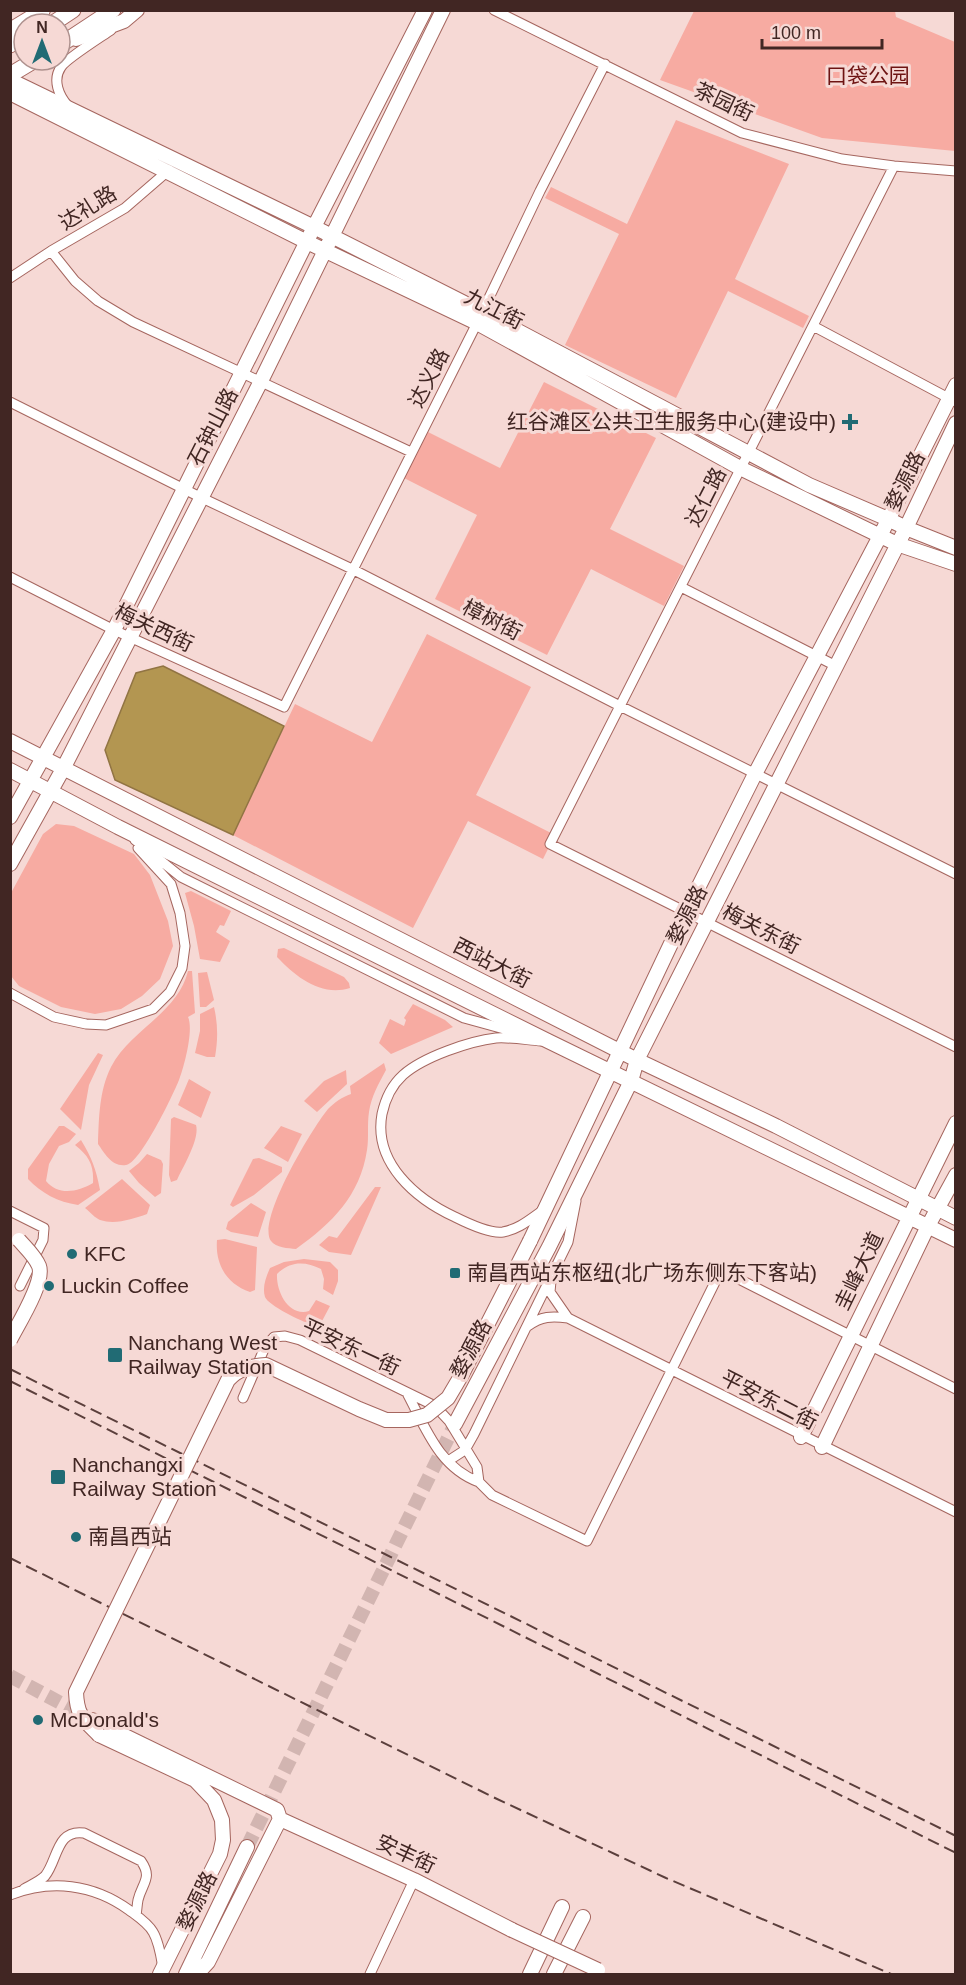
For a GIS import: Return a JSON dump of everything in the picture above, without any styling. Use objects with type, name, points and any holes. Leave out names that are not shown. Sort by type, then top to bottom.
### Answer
[{"type":"main road","points":[[72,39],[119,16]]},
{"type":"street","points":[[10,30],[43,10]]},
{"type":"street","points":[[74,112],[62,99],[57,87],[57,76],[61,65],[119,16],[137,10]]},
{"type":"street","name":"石钟山路","points":[[10,817],[114,630],[314,227],[425,10]]},
{"type":"street","name":"石钟山路","points":[[12,861],[63,768],[261,381],[443,10]]},
{"type":"street","name":"茶园街","points":[[494,10],[742,133],[842,159],[956,171]]},
{"type":"street","name":"达义路","points":[[284,707],[605,64]]},
{"type":"street","name":"九江街","points":[[10,80],[314,227],[480,317],[809,485],[956,548]]},
{"type":"street","name":"九江街","points":[[10,93],[307,243],[480,317],[740,468],[897,544],[956,564]]},
{"type":"street","name":"达礼路","points":[[10,278],[125,208],[179,162]]},
{"type":"street","name":"达仁路","points":[[550,844],[894,166]]},
{"type":"street","points":[[51,251],[75,281],[98,301],[133,322],[411,452]]},
{"type":"street","points":[[813,326],[952,400]]},
{"type":"street","name":"婺源路","points":[[161,1971],[220,1854],[223,1840],[222,1820],[214,1800],[195,1780],[99,1735],[83,1719],[77,1708],[76,1692],[228,1380],[236,1372],[251,1365],[266,1365],[386,1420],[409,1420],[427,1415],[448,1398],[530,1241],[686,912],[755,774],[952,400],[956,385]]},
{"type":"street","name":"樟树街","points":[[10,402],[200,497],[352,569],[956,874]]},
{"type":"street","name":"婺源路","points":[[455,1424],[579,1187],[631,1081],[637,1060],[906,528],[956,423]]},
{"type":"street","name":"梅关西街","points":[[10,577],[130,638],[284,707]]},
{"type":"street","points":[[681,586],[836,666]]},
{"type":"street","name":"西站大街","points":[[10,741],[621,1052],[776,1126],[956,1218]]},
{"type":"street","points":[[10,770],[548,1041],[956,1240]]},
{"type":"street","points":[[10,993],[54,1017],[86,1024],[106,1025],[153,1010],[170,992],[182,968],[185,946],[180,913],[171,884],[118,826]]},
{"type":"street","name":"梅关东街","points":[[550,844],[956,1047]]},
{"type":"street","points":[[544,1209],[520,1228],[500,1233],[436,1209],[407,1186],[392,1167],[382,1143],[381,1121],[384,1104],[391,1090],[404,1075],[423,1062],[462,1046],[495,1038],[548,1041]]},
{"type":"street","name":"圭峰大道","points":[[801,1437],[956,1123]]},
{"type":"street","name":"圭峰大道","points":[[822,1447],[928,1226],[956,1175]]},
{"type":"street","points":[[448,1461],[465,1450],[553,1272],[567,1242],[579,1187]]},
{"type":"street","points":[[10,1211],[44,1228],[43,1240],[20,1286]]},
{"type":"street","points":[[10,1236],[19,1240],[34,1257],[40,1269],[37,1285],[10,1340]]},
{"type":"street","points":[[408,1395],[438,1452],[463,1476],[479,1482],[492,1495],[587,1541],[721,1270],[956,1389]]},
{"type":"street","points":[[553,1272],[550,1292],[567,1318]]},
{"type":"street","points":[[525,1329],[538,1319],[553,1316],[567,1318]]},
{"type":"street","name":"平安东二街","points":[[567,1318],[801,1437],[956,1512]]},
{"type":"street","name":"平安东一街","points":[[243,1398],[265,1347],[274,1337],[285,1336],[300,1340],[408,1395]]},
{"type":"street","points":[[408,1395],[421,1398],[435,1406],[450,1421],[477,1467],[479,1482]]},
{"type":"street","name":"安丰街","points":[[92,1719],[277,1810],[280,1819],[414,1880],[512,1930],[603,1972]]},
{"type":"street","points":[[197,1974],[208,1962],[280,1819]]},
{"type":"street","points":[[10,1895],[45,1876],[63,1840],[68,1835],[75,1832],[84,1833],[141,1861],[147,1876],[138,1901],[136,1916]]},
{"type":"street","name":"婺源路","points":[[186,1974],[247,1847]]},
{"type":"street","points":[[370,1974],[414,1880]]},
{"type":"street","points":[[24,1889],[49,1885],[76,1886],[97,1892],[118,1902],[153,1932],[158,1945],[161,1971]]},
{"type":"street","points":[[530,1974],[562,1907]]},
{"type":"street","points":[[554,1974],[582,1917]]},
{"type":"green space","name":"口袋公园","points":[[694,11],[895,11],[896,17],[955,42],[955,151],[822,138],[660,80]]},
{"type":"green space","points":[[676,120],[789,164],[735,279],[809,316],[803,328],[728,291],[676,398],[565,345],[619,234],[545,198],[551,187],[627,224]]},
{"type":"green space","points":[[544,382],[656,438],[610,529],[684,566],[664,606],[591,569],[547,655],[435,599],[477,515],[404,478],[428,432],[500,468]]},
{"type":"green space","points":[[427,634],[531,687],[476,795],[555,835],[543,859],[468,821],[413,928],[233,835],[295,704],[372,742]]},
{"type":"green space","points":[[56,824],[74,826],[134,854],[150,875],[168,921],[173,946],[160,979],[142,996],[121,1009],[95,1014],[61,1007],[19,986],[11,976],[11,893],[43,834]]},
{"type":"green space","points":[[191,891],[231,911],[224,926],[220,925],[216,932],[230,941],[220,962],[200,959],[185,893]]},
{"type":"green space","points":[[284,948],[344,977],[350,988],[329,990],[301,978],[277,957],[278,949]]},
{"type":"green space","points":[[188,971],[192,971],[195,1013],[188,1017],[189,1039],[179,1080],[156,1128],[139,1153],[132,1162],[126,1165],[117,1164],[109,1159],[98,1144],[100,1105],[107,1076],[119,1054],[174,999],[183,986]]},
{"type":"green space","points":[[207,972],[214,1000],[206,1007],[200,1007],[198,973]]},
{"type":"green space","points":[[413,1004],[445,1020],[453,1027],[391,1054],[379,1043],[390,1019],[404,1026],[406,1020],[404,1018]]},
{"type":"green space","points":[[214,1007],[217,1026],[216,1051],[215,1057],[207,1057],[195,1053],[200,1031],[200,1014]]},
{"type":"green space","points":[[98,1053],[103,1055],[89,1085],[81,1130],[60,1109]]},
{"type":"green space","points":[[384,1063],[386,1070],[370,1106],[368,1145],[363,1166],[351,1195],[321,1229],[296,1249],[276,1245],[271,1241],[269,1230],[271,1214],[299,1153],[328,1109],[351,1094],[350,1086]]},
{"type":"green space","points":[[346,1070],[347,1084],[317,1112],[304,1101],[324,1081]]},
{"type":"green space","points":[[189,1079],[211,1092],[201,1118],[178,1105]]},
{"type":"green space","points":[[174,1117],[196,1125],[197,1131],[177,1180],[171,1182],[169,1175],[171,1119]]},
{"type":"green space","points":[[59,1126],[64,1126],[76,1134],[69,1142],[59,1146],[49,1164],[46,1181],[62,1191],[81,1189],[93,1183],[90,1161],[75,1145],[81,1140],[93,1164],[100,1190],[78,1205],[50,1196],[28,1179],[28,1169]]},
{"type":"green space","points":[[281,1126],[302,1134],[288,1162],[264,1148]]},
{"type":"green space","points":[[147,1154],[161,1160],[163,1164],[161,1193],[155,1197],[129,1171]]},
{"type":"green space","points":[[259,1158],[282,1167],[282,1172],[254,1195],[233,1207],[230,1205],[253,1159]]},
{"type":"green space","points":[[122,1179],[150,1205],[147,1214],[112,1222],[98,1219],[85,1208]]},
{"type":"green space","points":[[375,1187],[381,1187],[351,1255],[329,1252],[319,1245],[329,1236],[337,1238]]},
{"type":"green space","points":[[251,1203],[266,1212],[258,1237],[226,1229],[228,1222]]},
{"type":"green space","points":[[225,1239],[257,1247],[255,1290],[250,1292],[235,1284],[224,1272],[218,1258],[217,1240]]},
{"type":"green space","points":[[304,1259],[330,1262],[338,1270],[338,1281],[333,1295],[323,1289],[324,1279],[321,1269],[309,1265],[298,1264],[287,1267],[277,1274],[277,1281],[285,1302],[295,1310],[309,1311],[316,1300],[330,1306],[321,1323],[311,1324],[293,1317],[265,1297],[264,1286],[270,1268],[284,1262]]},
{"type":"shaded area","points":[[163,666],[284,726],[233,835],[115,780],[105,750],[136,673]]},
{"type":"tunnel","points":[[247,1847],[455,1424]]},
{"type":"tunnel","points":[[10,1676],[85,1716]]},
{"type":"railway","points":[[10,1369],[956,1836]]},
{"type":"railway","points":[[10,1381],[956,1853]]},
{"type":"railway","points":[[10,1558],[495,1798],[666,1878],[891,1974]]},
{"type":"place","name":"红谷滩区公共卫生服务中心(建设中)","points":[[850,422]]},
{"type":"place","name":"KFC","points":[[72,1254]]},
{"type":"place","name":"南昌西站东枢纽(北广场东侧东下客站)","points":[[455,1273]]},
{"type":"place","name":"Luckin Coffee","points":[[49,1286]]},
{"type":"place","name":"Nanchang West Railway Station","points":[[115,1355]]},
{"type":"place","name":"Nanchangxi Railway Station","points":[[58,1477]]},
{"type":"place","name":"南昌西站","points":[[76,1537]]},
{"type":"place","name":"McDonald's","points":[[38,1720]]}]
